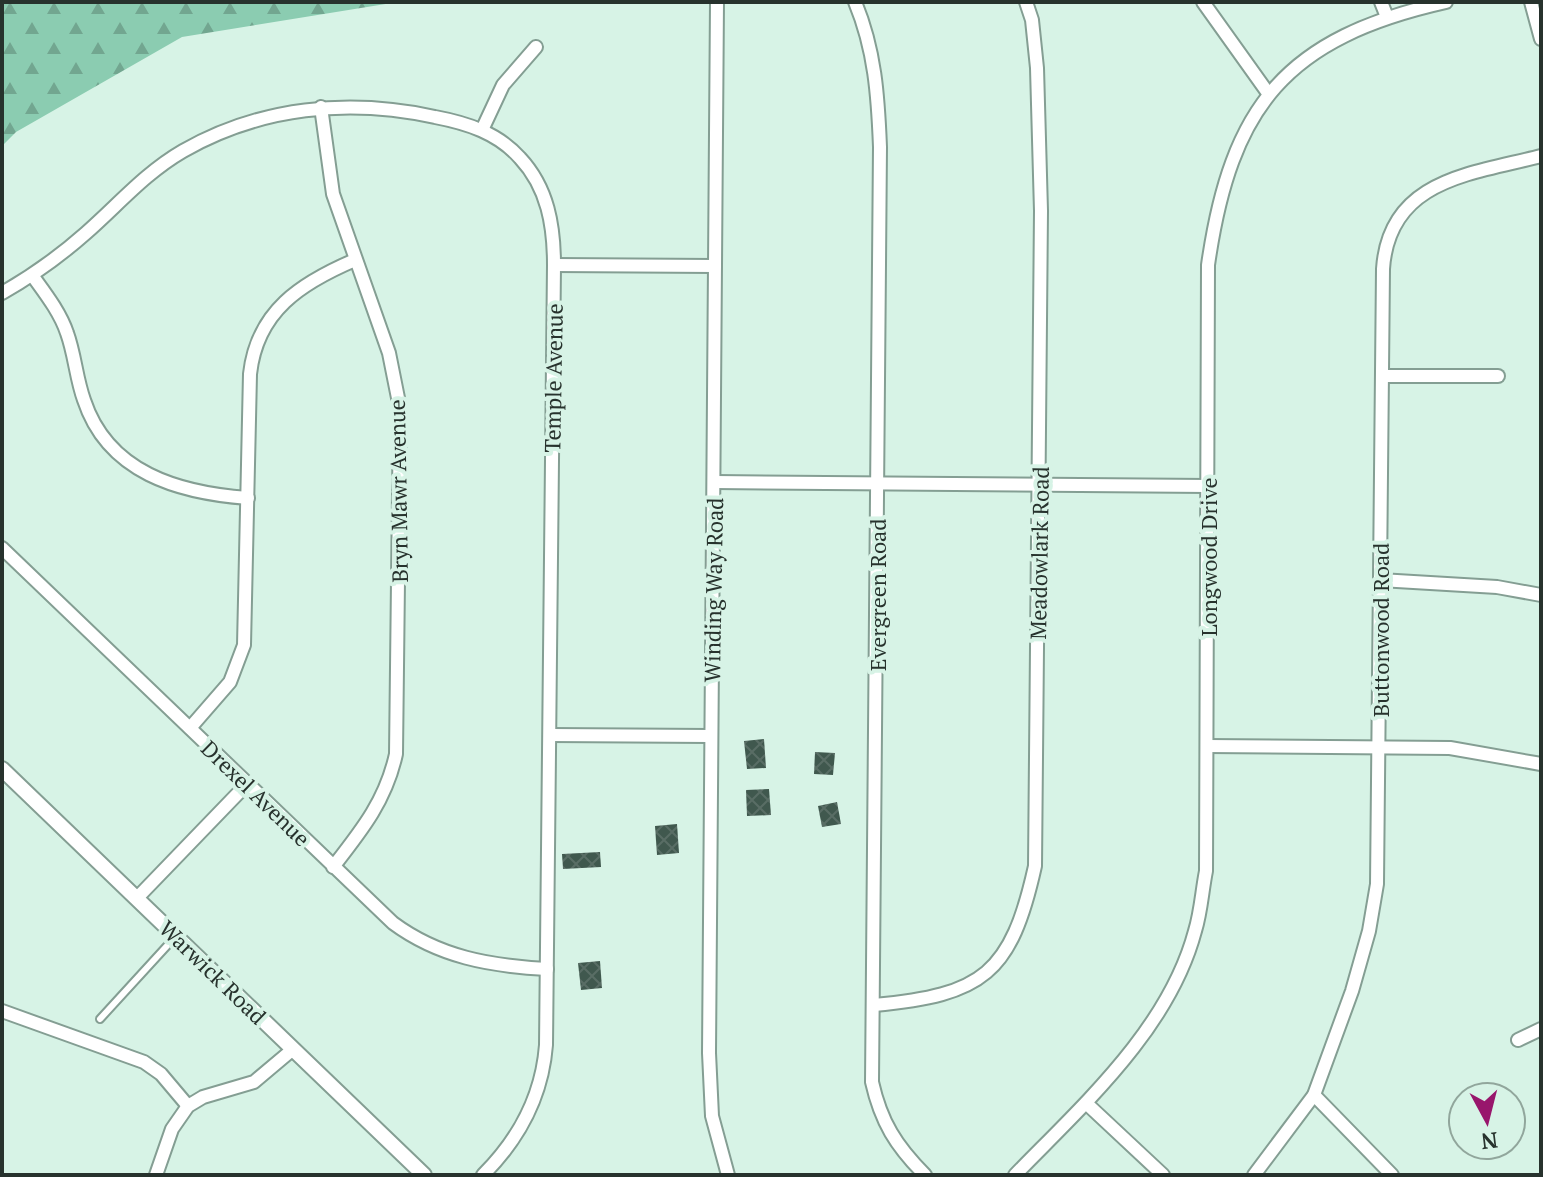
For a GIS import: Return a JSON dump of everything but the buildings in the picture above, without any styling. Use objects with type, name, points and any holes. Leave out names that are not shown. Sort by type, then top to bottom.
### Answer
[{"type":"street","name":"Winding Way Road","points":[[717,2],[709,1053],[712,1116],[728,1175]]},
{"type":"street","name":"Evergreen Road","points":[[855,2],[869,42],[878,89],[872,1082],[880,1115],[896,1146],[925,1175]]},
{"type":"street","name":"Meadowlark Road","points":[[874,1005],[931,1000],[964,988],[991,968],[1014,940],[1024,915],[1035,866],[1040,484],[1037,68],[1032,20],[1026,2]]},
{"type":"street","points":[[1203,2],[1268,93]]},
{"type":"street","points":[[1381,2],[1387,17]]},
{"type":"street","name":"Longwood Drive","points":[[1015,1175],[1086,1103],[1146,1030],[1172,987],[1195,932],[1206,871],[1208,265],[1215,216],[1230,161],[1242,131],[1268,93],[1315,55],[1387,17],[1446,2]]},
{"type":"street","points":[[1531,2],[1541,39]]},
{"type":"street","points":[[482,130],[509,77],[536,47]]},
{"type":"street","name":"Temple Avenue","points":[[2,293],[32,275],[88,232],[147,175],[184,151],[240,125],[321,107],[405,111],[482,130],[514,152],[537,183],[550,217],[554,265],[546,1045],[540,1086],[511,1144],[483,1175]]},
{"type":"street","name":"Bryn Mawr Avenue","points":[[321,107],[329,176],[389,353],[400,408],[398,737],[384,797],[333,867]]},
{"type":"street","name":"Buttonwood Road","points":[[1254,1175],[1314,1095],[1352,991],[1369,931],[1377,884],[1384,254],[1399,217],[1437,184],[1541,156]]},
{"type":"street","points":[[190,728],[230,682],[244,645],[250,374],[261,332],[290,294],[314,278],[355,260]]},
{"type":"street","points":[[554,265],[715,266]]},
{"type":"street","points":[[32,275],[65,327],[91,417],[119,454],[141,472],[166,484],[214,495],[248,498]]},
{"type":"street","points":[[1382,376],[1498,376]]},
{"type":"street","points":[[715,482],[1209,486]]},
{"type":"street","name":"Drexel Avenue","points":[[2,548],[378,911],[421,942],[463,958],[547,969]]},
{"type":"street","points":[[1380,580],[1497,587],[1541,595]]},
{"type":"street","points":[[550,735],[710,736]]},
{"type":"street","points":[[1207,746],[1450,748],[1541,764]]},
{"type":"street","name":"Warwick Road","points":[[2,769],[424,1175]]},
{"type":"street","points":[[137,898],[247,784]]},
{"type":"street","points":[[2,1011],[144,1062],[161,1074],[188,1106]]},
{"type":"street","points":[[1518,1040],[1541,1029]]},
{"type":"street","points":[[156,1175],[172,1129],[188,1106],[203,1097],[254,1082],[292,1050]]},
{"type":"street","points":[[1314,1095],[1392,1175]]},
{"type":"street","points":[[1086,1103],[1163,1175]]},
{"type":"lane","points":[[100,1019],[176,936]]},
{"type":"green space","points":[[2,2],[398,2],[182,37],[16,132],[2,146]]}]
